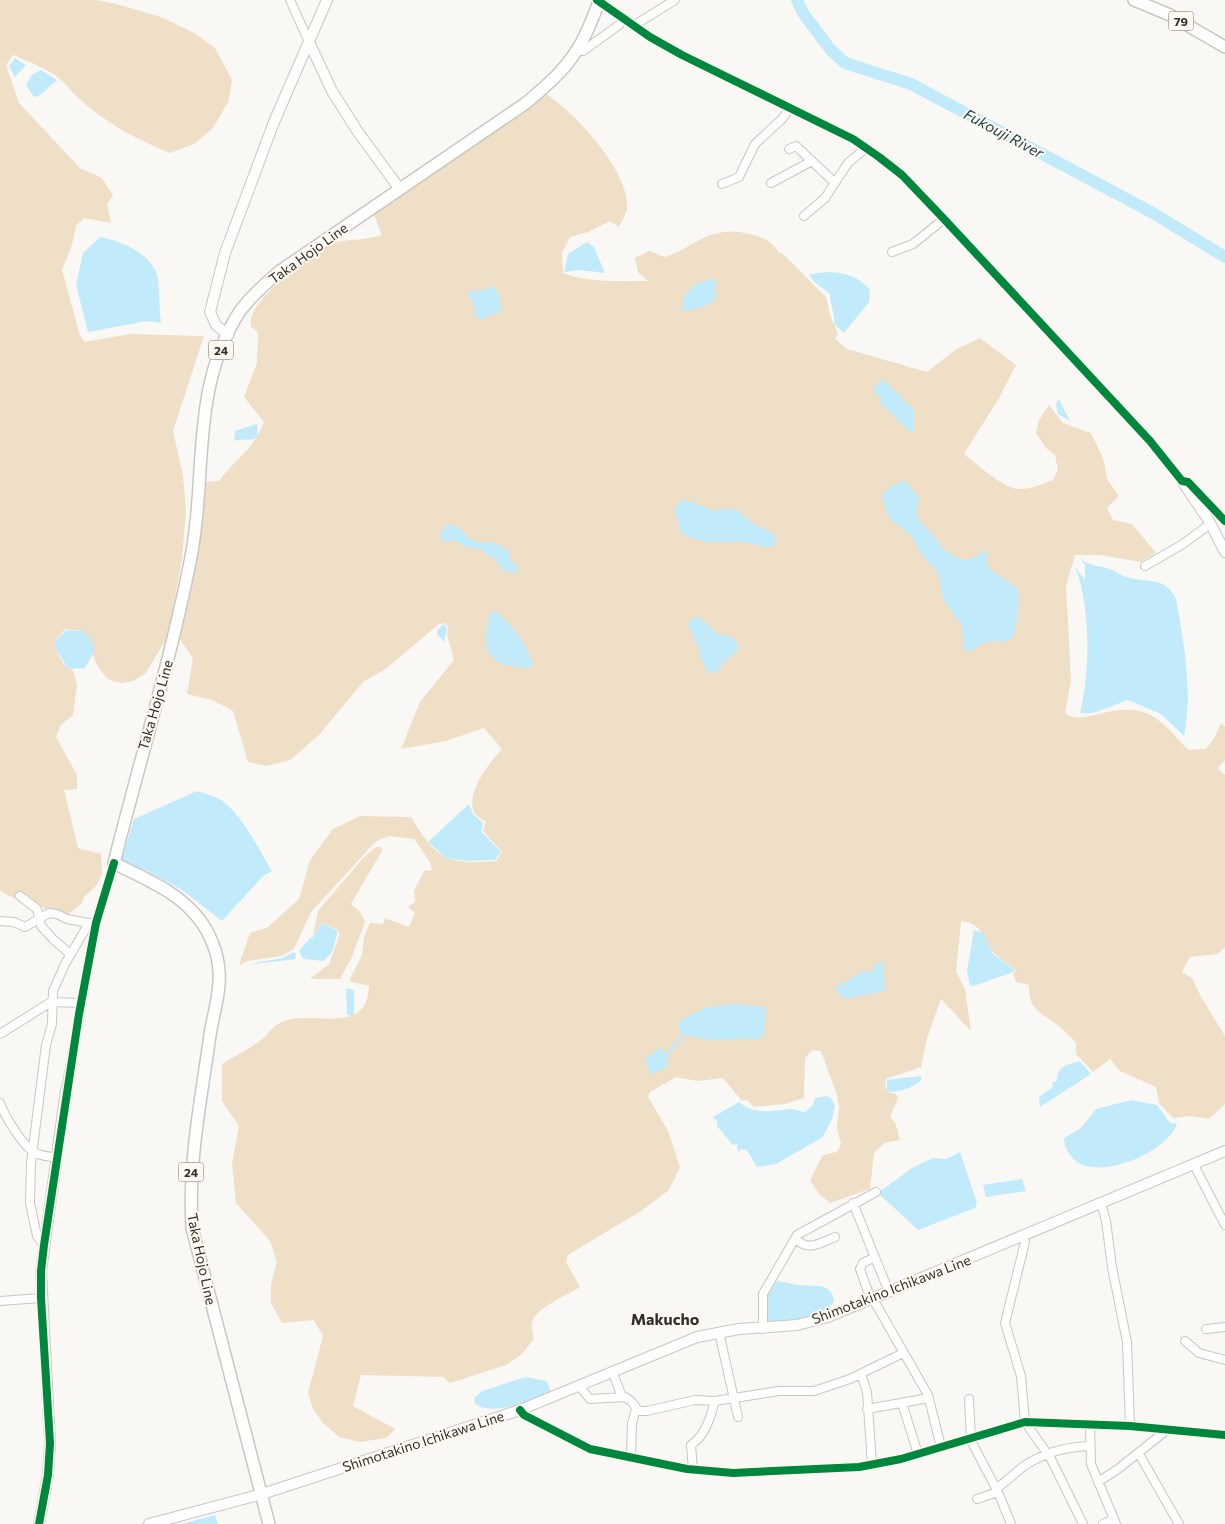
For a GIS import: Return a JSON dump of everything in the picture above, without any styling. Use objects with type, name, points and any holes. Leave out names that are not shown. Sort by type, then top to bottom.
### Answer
[{"type":"main road","points":[[228,335],[216,325],[210,312],[225,253],[274,122],[327,0]]},
{"type":"main road","name":"Taka Hojo Line","points":[[269,1524],[192,1228],[190,1197],[192,1155],[216,1002],[219,972],[216,955],[208,934],[188,906],[171,892],[114,863],[146,735],[167,665],[191,560],[203,416],[208,390],[228,335],[241,310],[280,271],[526,103],[559,73],[578,49],[599,0]]},
{"type":"main road","name":"79","points":[[1134,0],[1177,19],[1225,47]]},
{"type":"main road","points":[[309,42],[332,91],[399,188]]},
{"type":"main road","points":[[1182,481],[1210,522],[1225,552]]},
{"type":"main road","points":[[39,1524],[48,1475],[50,1443],[41,1271],[66,1090]]},
{"type":"main road","name":"Shimotakino Ichikawa Line","points":[[149,1524],[262,1494],[520,1410],[580,1387],[682,1342],[719,1332],[797,1325],[820,1319],[872,1300],[1225,1151]]},
{"type":"street","points":[[290,0],[309,42]]},
{"type":"street","points":[[599,0],[633,26],[682,56],[853,139],[902,176],[1150,441],[1182,481],[1188,482],[1223,519]]},
{"type":"street","points":[[633,26],[675,0]]},
{"type":"street","points":[[578,49],[583,51],[620,25],[624,19]]},
{"type":"street","points":[[722,184],[740,176],[755,144],[782,119],[788,109]]},
{"type":"street","points":[[804,216],[828,194],[848,163],[875,144]]},
{"type":"street","points":[[790,149],[796,146],[834,182]]},
{"type":"street","points":[[771,183],[812,161]]},
{"type":"street","points":[[892,252],[913,244],[944,219]]},
{"type":"street","points":[[1145,566],[1183,544],[1210,522],[1223,519]]},
{"type":"street","points":[[66,1090],[92,923],[114,863]]},
{"type":"street","points":[[20,896],[37,909],[41,926],[70,954]]},
{"type":"street","points":[[0,921],[14,922],[25,927],[49,913],[57,914],[67,920],[92,923]]},
{"type":"street","points":[[44,1245],[37,1236],[30,1203],[32,1152],[46,1045],[52,1024],[53,991],[70,954],[92,923]]},
{"type":"street","points":[[0,1034],[30,1013],[53,1002],[81,1003]]},
{"type":"street","points":[[0,1103],[3,1112],[32,1152],[57,1157]]},
{"type":"street","points":[[1194,1165],[1225,1226]]},
{"type":"street","points":[[763,1329],[763,1294],[794,1239],[804,1229],[876,1192]]},
{"type":"street","points":[[853,1203],[889,1292]]},
{"type":"street","points":[[1101,1203],[1106,1221],[1112,1267],[1127,1342],[1130,1426]]},
{"type":"street","points":[[1023,1236],[1025,1242],[1005,1323],[1021,1376],[1025,1422],[1047,1454],[1083,1524]]},
{"type":"street","points":[[794,1239],[806,1247],[835,1237]]},
{"type":"street","points":[[875,1257],[863,1263],[860,1270],[872,1300],[903,1353],[917,1372],[929,1398],[940,1447]]},
{"type":"street","points":[[0,1301],[41,1298]]},
{"type":"street","points":[[1206,1329],[1225,1327]]},
{"type":"street","points":[[719,1332],[738,1417]]},
{"type":"street","points":[[1185,1341],[1199,1353],[1225,1360]]},
{"type":"street","points":[[580,1387],[590,1399],[622,1397],[632,1401],[639,1411],[647,1411],[695,1400],[715,1401],[779,1391],[814,1391],[861,1374],[903,1353]]},
{"type":"street","points":[[613,1373],[622,1397]]},
{"type":"street","points":[[861,1374],[867,1392],[872,1464]]},
{"type":"street","points":[[867,1409],[929,1398]]},
{"type":"street","points":[[969,1399],[970,1439],[997,1490],[1011,1524]]},
{"type":"street","points":[[693,1470],[691,1445],[700,1440],[705,1432],[715,1401]]},
{"type":"street","points":[[902,1403],[918,1454]]},
{"type":"street","points":[[631,1457],[632,1424],[636,1408]]},
{"type":"street","points":[[520,1410],[524,1415],[590,1449],[693,1470],[741,1473],[872,1464],[918,1454],[1025,1422],[1130,1426],[1225,1435]]},
{"type":"street","points":[[1090,1424],[1089,1446],[1091,1464],[1115,1522],[1103,1524]]},
{"type":"street","points":[[1098,1482],[1139,1454],[1163,1433],[1163,1429]]},
{"type":"street","points":[[977,1499],[997,1490],[1020,1469],[1047,1454],[1064,1448],[1089,1446]]},
{"type":"street","points":[[1139,1454],[1179,1524]]},
{"type":"shaded area","points":[[0,0],[96,0],[161,17],[196,34],[215,48],[232,80],[229,100],[213,128],[194,144],[170,153],[132,136],[106,120],[83,102],[61,80],[44,69],[13,55],[6,65],[19,103],[80,168],[102,178],[113,195],[107,204],[111,223],[84,218],[76,226],[72,245],[62,270],[80,336],[85,342],[130,334],[204,336],[173,431],[183,476],[186,511],[182,559],[168,636],[145,674],[133,681],[121,683],[107,679],[94,659],[91,639],[83,631],[65,629],[55,641],[61,660],[68,669],[73,670],[77,685],[73,715],[60,726],[56,737],[77,775],[77,789],[64,790],[78,848],[101,854],[102,875],[96,886],[84,897],[82,903],[65,917],[53,915],[41,906],[13,898],[0,890]]},
{"type":"shaded area","points":[[544,93],[570,113],[598,143],[620,178],[626,194],[627,209],[619,227],[610,221],[588,232],[570,237],[562,253],[563,273],[594,280],[648,281],[638,272],[635,258],[649,251],[665,257],[714,234],[736,232],[755,235],[763,238],[779,253],[782,253],[826,297],[830,315],[838,334],[835,339],[847,349],[927,372],[955,350],[980,338],[1016,365],[999,398],[964,454],[1004,484],[1018,489],[1027,489],[1053,480],[1058,470],[1055,455],[1046,448],[1036,433],[1039,420],[1049,405],[1063,423],[1091,433],[1104,461],[1107,479],[1119,496],[1107,508],[1113,520],[1132,524],[1156,553],[1141,562],[1100,555],[1075,555],[1066,586],[1071,680],[1065,714],[1082,717],[1115,711],[1140,711],[1150,715],[1168,728],[1188,750],[1206,749],[1215,737],[1221,723],[1225,727],[1225,760],[1218,768],[1225,775],[1225,947],[1217,954],[1190,957],[1182,972],[1192,978],[1201,997],[1225,1036],[1225,1104],[1209,1119],[1190,1116],[1173,1118],[1159,1103],[1156,1087],[1120,1071],[1110,1059],[1093,1072],[1076,1054],[1076,1043],[1061,1028],[1037,1010],[1031,1000],[1029,985],[1016,982],[1013,973],[1017,971],[994,953],[979,929],[974,925],[961,921],[956,972],[965,989],[971,1031],[941,999],[927,1038],[921,1067],[886,1079],[887,1092],[896,1094],[898,1098],[890,1117],[895,1122],[900,1140],[884,1143],[874,1153],[870,1189],[830,1203],[820,1195],[810,1181],[822,1156],[838,1151],[841,1144],[837,1128],[839,1107],[837,1095],[821,1051],[813,1050],[805,1058],[804,1098],[785,1104],[754,1107],[748,1101],[741,1100],[723,1078],[698,1081],[676,1077],[650,1092],[648,1097],[668,1131],[680,1167],[669,1190],[641,1211],[568,1255],[566,1262],[580,1287],[538,1313],[532,1323],[534,1339],[522,1354],[506,1365],[450,1383],[443,1377],[361,1375],[353,1406],[395,1429],[386,1438],[360,1442],[339,1437],[323,1423],[313,1409],[308,1393],[323,1336],[314,1320],[282,1323],[271,1303],[271,1284],[277,1262],[270,1241],[236,1203],[232,1163],[239,1126],[222,1101],[222,1064],[257,1043],[278,1024],[290,1019],[347,1017],[358,1012],[366,1002],[369,986],[349,981],[362,955],[364,937],[370,923],[383,924],[385,918],[409,927],[415,913],[408,907],[415,902],[414,891],[424,871],[432,870],[430,862],[414,839],[389,836],[376,841],[311,912],[294,949],[281,956],[248,961],[239,965],[250,933],[268,927],[299,899],[310,860],[333,829],[360,816],[411,817],[428,842],[444,856],[466,862],[496,861],[502,852],[483,831],[486,822],[474,812],[472,804],[480,778],[502,749],[484,728],[446,741],[401,749],[420,702],[454,660],[447,635],[448,627],[445,623],[439,624],[387,668],[363,682],[319,735],[290,760],[266,766],[248,762],[233,711],[212,700],[187,694],[193,658],[178,637],[203,482],[219,481],[250,446],[264,422],[244,397],[257,363],[258,332],[251,327],[251,317],[256,308],[285,276],[328,245],[382,235],[373,212],[443,165],[457,158]]},
{"type":"shaded area","points":[[376,847],[381,847],[382,851],[351,904],[360,912],[365,922],[351,959],[340,979],[310,979],[329,964],[340,933],[336,929],[322,923],[313,936],[318,911],[364,857]]},
{"type":"water","points":[[15,58],[26,65],[15,77],[9,66]]},
{"type":"water","points":[[41,70],[57,80],[39,96],[34,97],[26,85],[32,75]]},
{"type":"water","points":[[100,237],[127,246],[144,256],[151,263],[156,271],[158,280],[161,323],[147,321],[88,332],[76,285],[83,253]]},
{"type":"water","points":[[587,242],[594,247],[605,273],[579,270],[564,272],[568,254]]},
{"type":"water","points":[[828,272],[852,276],[861,281],[870,290],[869,302],[844,333],[834,324],[830,294],[814,282],[809,274]]},
{"type":"water","points":[[716,278],[715,299],[698,308],[689,310],[679,309],[683,304],[686,294],[695,285]]},
{"type":"water","points":[[492,286],[498,293],[502,311],[480,320],[476,317],[473,302],[467,292],[484,290]]},
{"type":"water","points":[[884,380],[914,410],[914,429],[911,433],[879,402],[881,398],[873,391],[873,387]]},
{"type":"water","points":[[1059,399],[1070,421],[1058,414],[1056,404]]},
{"type":"water","points":[[257,424],[258,437],[234,441],[235,431]]},
{"type":"water","points":[[905,481],[919,497],[916,513],[920,522],[936,539],[943,550],[962,560],[971,559],[984,551],[987,554],[987,565],[991,570],[1018,589],[1018,615],[1015,630],[1010,640],[986,642],[973,651],[964,650],[962,626],[943,599],[938,572],[923,557],[911,536],[888,517],[882,496],[892,486]]},
{"type":"water","points":[[687,500],[712,510],[734,509],[754,524],[772,534],[775,537],[776,545],[766,547],[742,542],[707,542],[685,536],[681,533],[674,508],[681,501]]},
{"type":"water","points":[[451,524],[464,532],[467,537],[480,543],[493,542],[508,550],[512,563],[518,565],[519,570],[515,573],[501,570],[495,558],[488,556],[482,550],[466,547],[451,539],[445,543],[439,536],[445,526]]},
{"type":"water","points":[[1079,557],[1086,563],[1108,568],[1126,577],[1161,584],[1172,592],[1176,599],[1182,633],[1188,685],[1187,719],[1184,736],[1161,714],[1128,700],[1093,713],[1080,713],[1086,679],[1087,639],[1084,600],[1075,567],[1085,580],[1085,565]]},
{"type":"water","points":[[495,611],[508,623],[522,642],[533,664],[529,668],[504,664],[490,655],[486,638],[487,626],[491,612]]},
{"type":"water","points":[[699,617],[714,631],[736,641],[737,652],[727,659],[716,673],[706,671],[688,625],[692,618]]},
{"type":"water","points":[[444,624],[447,629],[444,642],[437,634],[438,629]]},
{"type":"water","points":[[66,630],[83,631],[91,639],[94,646],[93,654],[85,668],[68,669],[56,649],[55,641]]},
{"type":"water","points":[[197,791],[219,799],[232,810],[251,835],[272,871],[263,876],[222,921],[182,890],[145,870],[121,862],[134,819]]},
{"type":"water","points":[[469,804],[473,814],[483,823],[481,831],[501,852],[495,860],[467,861],[446,858],[428,842]]},
{"type":"water","points":[[322,923],[338,931],[332,952],[324,961],[303,959],[299,951],[313,937]]},
{"type":"water","points":[[974,930],[983,933],[993,954],[1016,971],[974,986],[970,985],[967,971]]},
{"type":"water","points":[[295,952],[296,959],[245,965],[282,958]]},
{"type":"water","points":[[883,961],[885,991],[845,999],[834,989],[863,971],[866,970],[868,973],[874,970],[873,966]]},
{"type":"water","points":[[346,988],[354,990],[354,1015],[350,1016],[347,1014]]},
{"type":"water","points":[[735,1004],[766,1007],[764,1033],[761,1039],[709,1040],[684,1035],[667,1058],[669,1064],[662,1070],[650,1075],[645,1057],[652,1055],[658,1048],[661,1048],[666,1054],[682,1033],[678,1027],[681,1020],[708,1007]]},
{"type":"water","points":[[1080,1061],[1091,1074],[1040,1107],[1039,1097],[1053,1087],[1052,1082],[1057,1081],[1057,1076],[1061,1069],[1064,1066]]},
{"type":"water","points":[[920,1076],[922,1079],[911,1087],[887,1092],[887,1080]]},
{"type":"water","points":[[826,1096],[831,1098],[835,1106],[832,1119],[823,1137],[776,1164],[757,1167],[747,1150],[742,1149],[738,1152],[737,1144],[733,1145],[717,1126],[717,1121],[713,1117],[739,1102],[751,1109],[757,1110],[791,1109],[805,1112],[813,1105],[815,1098]]},
{"type":"water","points":[[1131,1100],[1157,1105],[1170,1123],[1177,1124],[1171,1135],[1145,1155],[1111,1166],[1095,1167],[1081,1164],[1071,1156],[1066,1148],[1064,1138],[1081,1128],[1096,1109]]},
{"type":"water","points":[[960,1152],[977,1203],[975,1208],[918,1230],[878,1193],[912,1168],[933,1158],[946,1159]]},
{"type":"water","points":[[1022,1179],[1026,1191],[986,1197],[983,1185]]},
{"type":"water","points":[[774,1281],[820,1286],[829,1290],[834,1301],[830,1307],[814,1315],[794,1320],[767,1323],[766,1295]]},
{"type":"water","points":[[525,1377],[547,1381],[551,1393],[502,1408],[483,1408],[475,1404],[474,1398],[482,1391]]},
{"type":"water","points":[[215,1515],[218,1524],[181,1524]]},
{"type":"waterway","name":"Fukouji River","points":[[797,0],[803,13],[830,49],[845,63],[911,84],[1153,213],[1225,257]]},
{"type":"cycle path","points":[[597,0],[650,37],[682,55],[853,139],[902,175],[1150,441],[1182,481],[1188,482],[1225,521]]},
{"type":"cycle path","points":[[39,1524],[48,1475],[50,1443],[41,1271],[79,1014],[96,923],[114,863]]},
{"type":"cycle path","points":[[520,1410],[524,1415],[590,1449],[687,1469],[733,1473],[859,1467],[901,1459],[1025,1422],[1130,1426],[1225,1435]]},
{"type":"district","name":"Makucho","points":[[665,1318]]}]
